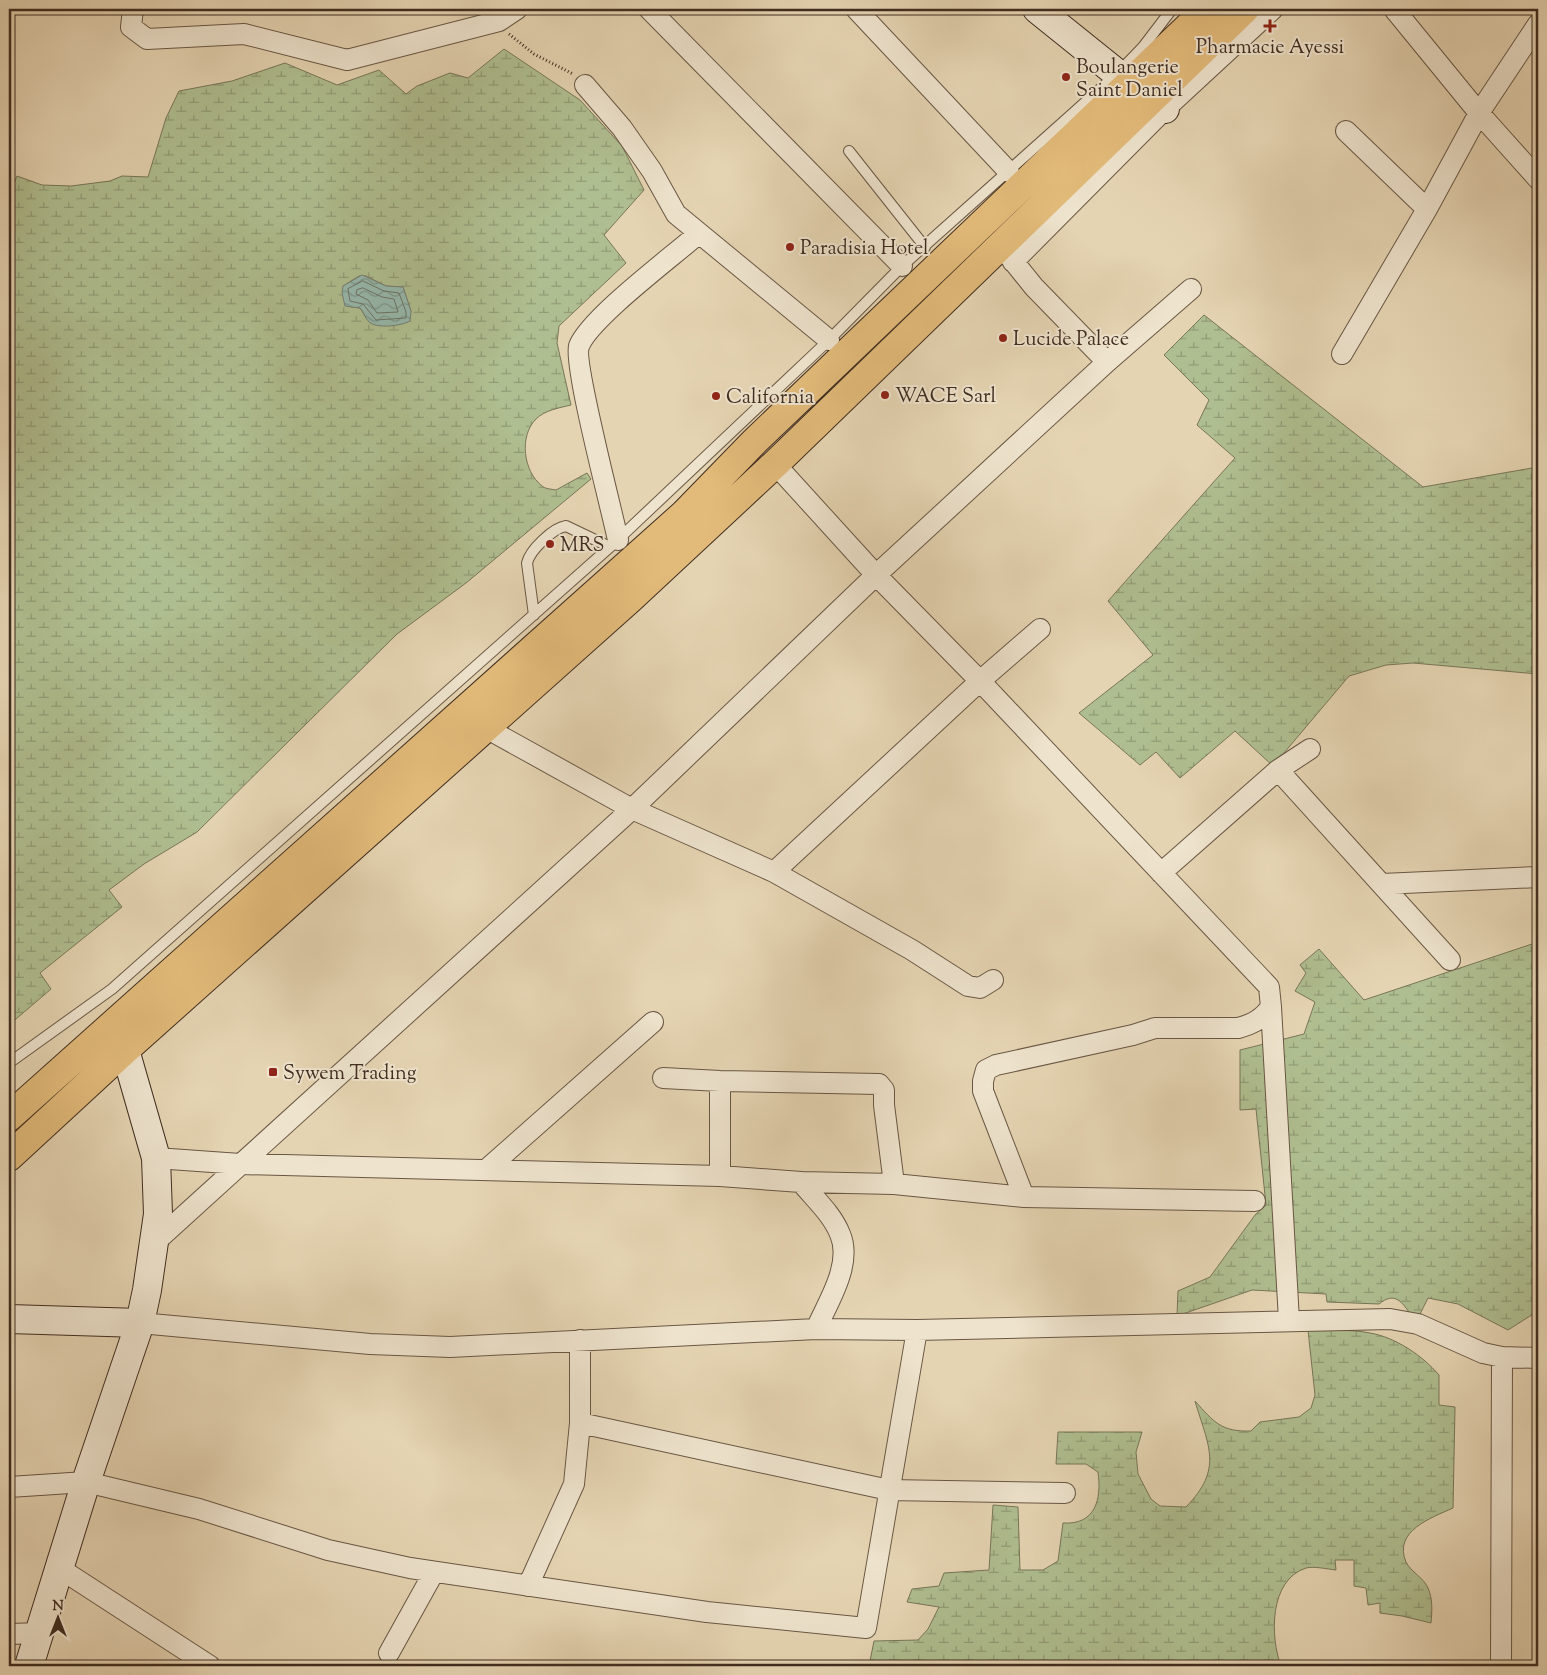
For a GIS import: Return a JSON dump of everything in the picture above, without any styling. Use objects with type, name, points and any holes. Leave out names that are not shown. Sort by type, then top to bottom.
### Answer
[{"type":"highway","points":[[9,1117],[684,514],[755,441],[1124,78],[1207,9]]},
{"type":"highway","points":[[9,1157],[125,1050],[631,598],[775,464],[1007,254],[1158,104],[1245,9]]},
{"type":"main road","points":[[1037,9],[1158,104]]},
{"type":"main road","points":[[37,1654],[59,1568],[140,1323],[154,1243],[158,1214],[156,1158],[125,1050]]},
{"type":"main road","points":[[9,1319],[140,1323]]},
{"type":"street","points":[[133,9],[131,27],[146,39],[244,34],[347,60],[499,21],[517,9]]},
{"type":"street","points":[[649,9],[902,266]]},
{"type":"street","points":[[856,9],[1009,172]]},
{"type":"street","points":[[1158,104],[1273,9]]},
{"type":"street","points":[[1394,9],[1479,113],[1538,179]]},
{"type":"street","points":[[1342,354],[1427,209],[1479,113],[1538,24]]},
{"type":"street","points":[[585,84],[616,121],[652,170],[676,214],[829,340]]},
{"type":"street","points":[[1346,131],[1427,209]]},
{"type":"street","points":[[614,543],[581,377],[579,346],[594,323],[698,234]]},
{"type":"street","points":[[1007,254],[1034,287],[1107,362]]},
{"type":"street","points":[[154,1243],[632,809],[876,575],[1107,362],[1192,289]]},
{"type":"street","points":[[775,464],[876,575],[1270,987],[1289,1320]]},
{"type":"street","points":[[774,872],[1040,629]]},
{"type":"street","points":[[486,728],[632,809],[774,872],[912,950],[968,986],[980,988],[993,980]]},
{"type":"street","points":[[1161,873],[1278,770],[1310,749]]},
{"type":"street","points":[[1278,770],[1450,960]]},
{"type":"street","points":[[1382,884],[1538,877]]},
{"type":"street","points":[[1024,1196],[984,1091],[983,1081],[986,1070],[1155,1028],[1238,1028],[1258,1021],[1271,1007]]},
{"type":"street","points":[[487,1169],[653,1022]]},
{"type":"street","points":[[663,1078],[720,1082],[880,1084],[884,1090],[884,1105],[894,1184]]},
{"type":"street","points":[[720,1082],[720,1176]]},
{"type":"street","points":[[156,1158],[240,1164],[720,1176],[801,1182],[894,1184],[1024,1196],[1254,1202]]},
{"type":"street","points":[[801,1182],[826,1211],[841,1235],[844,1254],[840,1274],[816,1329]]},
{"type":"street","points":[[140,1323],[386,1345],[450,1347],[816,1329],[917,1330],[1390,1319],[1418,1324],[1483,1353],[1502,1357],[1538,1358]]},
{"type":"street","points":[[9,1487],[86,1482],[199,1509],[328,1550],[434,1572],[707,1612],[866,1628],[917,1330]]},
{"type":"street","points":[[528,1586],[574,1484],[580,1424],[580,1340]]},
{"type":"street","points":[[1500,1666],[1502,1357]]},
{"type":"street","points":[[580,1424],[889,1490],[1065,1493]]},
{"type":"street","points":[[59,1568],[210,1666]]},
{"type":"street","points":[[389,1653],[434,1572]]},
{"type":"street","points":[[9,1634],[37,1654]]},
{"type":"lane","points":[[9,1063],[112,989],[614,543],[829,340],[902,266],[1009,172],[1124,78],[1143,47],[1172,9]]},
{"type":"lane","points":[[849,151],[924,247]]},
{"type":"lane","points":[[534,614],[527,563],[528,556],[559,528],[566,526],[614,543]]},
{"type":"path","points":[[499,21],[509,34],[534,54],[572,73],[585,84]]},
{"type":"green space","points":[[504,49],[580,100],[622,146],[644,190],[604,235],[626,263],[559,326],[557,343],[571,405],[544,413],[536,419],[527,435],[525,444],[527,463],[536,480],[543,487],[556,490],[587,473],[591,479],[466,583],[397,634],[197,832],[144,864],[109,890],[122,907],[40,973],[51,989],[9,1025],[9,196],[17,176],[42,185],[71,186],[110,181],[122,176],[148,177],[166,118],[179,91],[232,81],[285,63],[337,85],[379,70],[406,94],[417,86],[450,73],[468,78]],"holes":[[[359,276],[366,276],[386,286],[403,287],[411,311],[367,319],[360,308],[351,307],[343,286]]]},
{"type":"green space","points":[[1204,315],[1423,487],[1538,467],[1538,674],[1413,663],[1386,665],[1349,676],[1273,766],[1235,731],[1180,778],[1156,752],[1140,765],[1079,713],[1153,655],[1108,601],[1235,458],[1197,425],[1209,400],[1164,355]]},
{"type":"green space","points":[[1538,942],[1538,1311],[1508,1330],[1458,1304],[1428,1298],[1420,1314],[1411,1315],[1401,1302],[1394,1298],[1389,1298],[1379,1304],[1327,1302],[1326,1294],[1252,1290],[1177,1316],[1178,1291],[1210,1277],[1255,1215],[1266,1205],[1256,1109],[1240,1110],[1240,1050],[1304,1034],[1315,1002],[1295,991],[1306,973],[1300,965],[1319,949],[1364,1000]]},
{"type":"green space","points":[[1308,1330],[1363,1332],[1379,1335],[1399,1343],[1417,1354],[1439,1375],[1439,1405],[1455,1407],[1453,1508],[1416,1527],[1409,1534],[1403,1551],[1408,1566],[1424,1581],[1430,1592],[1431,1623],[1380,1613],[1380,1603],[1368,1605],[1366,1588],[1354,1586],[1354,1560],[1335,1560],[1336,1570],[1317,1567],[1306,1568],[1294,1574],[1285,1584],[1279,1597],[1274,1625],[1277,1654],[1281,1666],[869,1666],[874,1641],[918,1640],[928,1629],[939,1607],[907,1602],[912,1589],[939,1586],[944,1573],[989,1570],[993,1505],[1018,1507],[1020,1570],[1043,1570],[1058,1561],[1063,1523],[1074,1523],[1083,1520],[1089,1515],[1097,1501],[1099,1482],[1098,1472],[1086,1464],[1056,1464],[1058,1432],[1142,1432],[1136,1452],[1138,1474],[1151,1499],[1160,1506],[1186,1507],[1198,1493],[1209,1468],[1208,1444],[1195,1401],[1213,1420],[1232,1430],[1251,1431],[1260,1422],[1299,1417],[1311,1408],[1315,1395]]},
{"type":"water","points":[[362,275],[386,286],[403,287],[411,311],[410,321],[395,325],[378,326],[369,322],[360,308],[345,306],[342,293],[343,286]]},
{"type":"place","name":"Pharmacie Ayessi","points":[[1270,26]]},
{"type":"place","name":"Boulangerie Saint Daniel","points":[[1066,77]]},
{"type":"place","name":"Paradisia Hotel","points":[[790,247]]},
{"type":"place","name":"Lucide Palace","points":[[1003,338]]},
{"type":"place","name":"WACE Sarl","points":[[885,395]]},
{"type":"place","name":"California","points":[[716,396]]},
{"type":"place","name":"MRS","points":[[550,544]]},
{"type":"place","name":"Sywem Trading","points":[[273,1072]]}]
